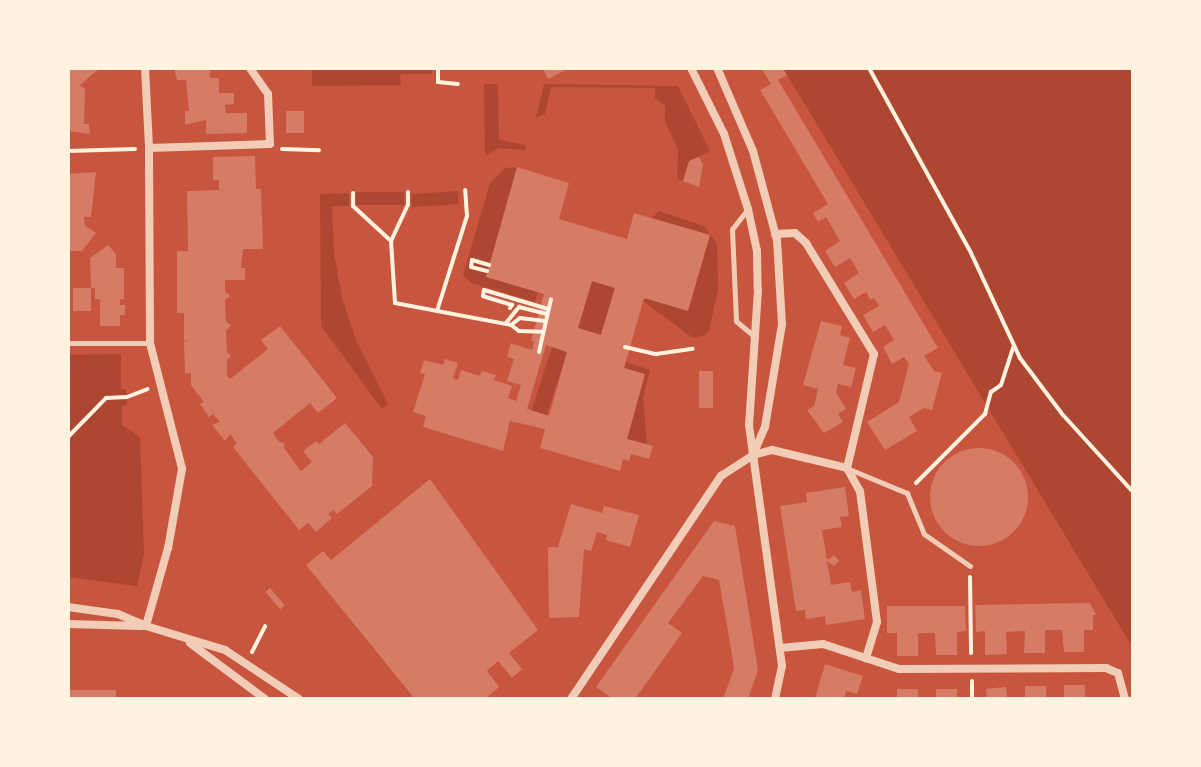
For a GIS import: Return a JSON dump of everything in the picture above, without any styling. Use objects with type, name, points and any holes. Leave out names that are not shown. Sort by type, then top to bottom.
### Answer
[{"type":"street","points":[[145,68],[149,148],[150,343],[182,469],[168,548],[146,626]]},
{"type":"street","points":[[149,148],[270,144],[268,94],[250,68]]},
{"type":"street","points":[[691,68],[724,134],[748,209],[757,251],[756,338],[749,425],[782,666],[775,699]]},
{"type":"street","points":[[717,68],[753,151],[775,234],[782,324],[765,427],[753,455]]},
{"type":"street","points":[[775,234],[795,233],[806,243],[874,354],[847,468],[860,491],[877,622],[866,658]]},
{"type":"street","points":[[571,699],[721,476],[753,455],[772,450],[847,468]]},
{"type":"street","points":[[68,607],[118,614],[186,640],[225,650],[299,699]]},
{"type":"street","points":[[68,624],[146,626]]},
{"type":"street","points":[[186,640],[265,699]]},
{"type":"street","points":[[780,648],[823,644],[899,669],[1106,668],[1118,673],[1125,699]]},
{"type":"lane","points":[[748,209],[732,229],[736,321],[756,338]]},
{"type":"lane","points":[[68,343],[150,343]]},
{"type":"lane","points":[[847,468],[907,493],[924,534],[970,566]]},
{"type":"path","points":[[438,68],[438,82],[458,81],[458,84]]},
{"type":"path","points":[[869,68],[971,253],[1014,346],[1063,415],[1133,492]]},
{"type":"path","points":[[68,151],[149,148]]},
{"type":"path","points":[[286,150],[319,150]]},
{"type":"path","points":[[437,311],[467,216],[465,190]]},
{"type":"path","points":[[408,192],[408,205],[391,241],[395,303],[508,324],[519,331],[543,326]]},
{"type":"path","points":[[353,193],[353,206],[391,241]]},
{"type":"path","points":[[510,308],[512,305],[483,296],[484,290],[547,311]]},
{"type":"path","points":[[539,352],[551,299]]},
{"type":"path","points":[[508,324],[519,307],[547,311]]},
{"type":"path","points":[[508,324],[520,318],[551,328]]},
{"type":"path","points":[[907,493],[985,414],[991,392],[1001,385],[1014,346]]},
{"type":"path","points":[[625,347],[656,354],[693,349]]},
{"type":"path","points":[[68,437],[106,398],[127,397],[161,384]]},
{"type":"path","points":[[970,566],[972,670]]},
{"type":"path","points":[[245,661],[260,643],[265,626]]},
{"type":"shaded area","points":[[312,68],[432,68],[432,74],[400,74],[401,85],[312,86]]},
{"type":"shaded area","points":[[783,68],[1133,68],[1133,648]]},
{"type":"shaded area","points":[[484,84],[498,84],[499,140],[526,145],[525,150],[499,148],[485,156]]},
{"type":"shaded area","points":[[544,84],[678,86],[710,151],[689,161],[683,181],[677,179],[678,149],[665,121],[665,106],[655,98],[655,88],[551,87],[545,114],[536,118]]},
{"type":"shaded area","points":[[517,167],[538,292],[535,302],[471,283],[463,275],[490,183],[505,168]]},
{"type":"shaded area","points":[[458,191],[459,204],[412,207],[411,194]]},
{"type":"shaded area","points":[[356,192],[404,192],[404,205],[356,205]]},
{"type":"shaded area","points":[[349,193],[349,206],[332,206],[334,253],[342,298],[356,340],[388,404],[382,409],[321,326],[320,194]]},
{"type":"shaded area","points":[[659,211],[704,226],[717,244],[718,290],[709,331],[703,336],[693,338],[643,301],[710,235],[652,218]]},
{"type":"shaded area","points":[[592,281],[615,288],[601,335],[578,328]]},
{"type":"shaded area","points":[[552,347],[567,352],[547,416],[531,411]]},
{"type":"shaded area","points":[[121,354],[121,389],[126,389],[127,397],[127,405],[122,406],[122,425],[140,437],[144,554],[137,586],[68,577],[68,355]]},
{"type":"shaded area","points":[[626,362],[650,370],[643,397],[647,444],[627,439],[645,374],[624,368]]},
{"type":"building","points":[[68,68],[100,68],[80,85],[85,89],[84,124],[89,124],[90,134],[68,131]]},
{"type":"building","points":[[174,68],[210,68],[210,78],[219,78],[219,93],[234,93],[234,104],[225,105],[226,113],[247,113],[247,133],[206,134],[206,120],[185,125],[185,111],[189,111],[186,80],[177,80]]},
{"type":"building","points":[[543,68],[569,68],[548,79]]},
{"type":"building","points":[[761,68],[782,68],[787,75],[778,80],[938,348],[924,356],[934,371],[942,373],[932,410],[924,408],[909,417],[917,431],[885,450],[867,422],[899,402],[909,364],[904,357],[892,364],[883,347],[894,340],[885,325],[873,332],[863,315],[879,306],[874,298],[870,300],[866,292],[854,299],[844,283],[859,273],[850,258],[835,267],[825,251],[840,241],[826,217],[818,222],[813,213],[828,204],[760,90],[771,84]]},
{"type":"building","points":[[286,111],[304,111],[304,133],[286,133]]},
{"type":"building","points":[[255,156],[256,189],[261,189],[263,249],[243,249],[241,268],[245,268],[245,280],[225,280],[225,291],[230,296],[225,300],[226,321],[231,326],[226,330],[227,352],[231,356],[227,360],[227,375],[230,379],[268,349],[261,340],[280,326],[337,398],[318,413],[310,403],[273,433],[279,442],[284,443],[284,448],[301,471],[312,462],[303,451],[316,441],[319,444],[345,423],[373,457],[372,486],[337,514],[333,510],[328,514],[332,518],[316,532],[308,523],[299,530],[233,447],[237,443],[230,434],[225,441],[212,425],[220,422],[213,414],[209,417],[200,404],[204,402],[191,385],[191,373],[185,374],[184,342],[190,340],[184,341],[184,313],[177,313],[177,251],[188,251],[187,191],[219,190],[219,180],[213,180],[213,157]]},
{"type":"building","points":[[699,157],[703,165],[699,187],[683,181],[689,161]]},
{"type":"building","points":[[517,167],[569,183],[559,219],[627,239],[634,213],[710,235],[688,311],[644,298],[624,368],[645,374],[627,439],[653,446],[649,459],[631,454],[629,461],[623,459],[620,471],[540,448],[545,429],[510,421],[503,451],[423,427],[426,416],[413,412],[425,374],[420,373],[424,360],[443,365],[445,359],[458,363],[453,378],[458,380],[461,370],[480,376],[482,371],[496,375],[494,380],[512,386],[508,398],[516,401],[521,385],[507,381],[514,359],[507,357],[511,343],[532,350],[534,341],[531,341],[544,294],[486,277]],"holes":[[[592,281],[615,288],[601,335],[578,328]],[[546,345],[567,352],[549,416],[527,409]]]},
{"type":"building","points":[[96,172],[91,217],[84,217],[85,225],[96,233],[82,251],[68,251],[68,174]]},
{"type":"building","points":[[108,245],[116,254],[116,268],[124,268],[124,299],[120,299],[120,305],[125,305],[125,315],[120,315],[120,326],[100,326],[100,299],[95,299],[95,288],[91,288],[90,258]]},
{"type":"building","points":[[73,288],[91,288],[91,311],[73,311]]},
{"type":"building","points":[[821,321],[842,326],[840,335],[850,338],[843,365],[856,368],[851,387],[838,384],[836,393],[846,409],[838,414],[843,422],[824,433],[807,410],[814,406],[818,389],[803,385]]},
{"type":"building","points":[[699,371],[713,371],[713,408],[699,408]]},
{"type":"building","points":[[969,448],[989,448],[1014,462],[1025,478],[1028,497],[1025,516],[1014,532],[989,546],[969,546],[952,538],[938,524],[930,507],[930,487],[938,470],[952,456]]},
{"type":"building","points":[[430,479],[538,630],[509,653],[522,669],[512,678],[498,661],[487,671],[499,687],[485,699],[415,699],[306,565],[323,551],[331,560]]},
{"type":"building","points":[[845,487],[849,516],[840,517],[842,527],[822,530],[827,560],[834,555],[839,561],[834,566],[827,561],[831,585],[850,582],[852,592],[861,590],[865,619],[826,625],[825,616],[806,619],[805,610],[796,611],[780,506],[807,502],[806,493]]},
{"type":"building","points":[[571,504],[602,513],[604,506],[639,515],[630,547],[606,540],[607,535],[597,532],[591,551],[584,549],[579,617],[549,618],[548,547],[558,547]]},
{"type":"building","points":[[714,521],[735,526],[758,670],[748,699],[723,699],[734,669],[731,649],[719,580],[703,576],[668,623],[682,633],[635,699],[613,699],[596,687]]},
{"type":"building","points":[[270,588],[285,606],[280,609],[265,592]]},
{"type":"building","points":[[1090,603],[1096,615],[1093,615],[1093,630],[1084,630],[1084,652],[1064,652],[1062,630],[1045,630],[1045,653],[1024,653],[1025,631],[1006,632],[1007,654],[985,655],[985,631],[976,632],[975,605]]},
{"type":"building","points":[[887,606],[965,606],[966,631],[957,632],[957,655],[936,655],[935,633],[918,633],[918,656],[897,656],[897,633],[887,633]]},
{"type":"building","points":[[825,664],[863,676],[857,694],[846,691],[844,699],[815,699]]},
{"type":"building","points":[[1064,685],[1085,685],[1085,699],[1064,699]]},
{"type":"building","points":[[1025,686],[1046,686],[1046,699],[1025,699]]},
{"type":"building","points":[[1006,687],[1007,699],[987,699],[986,689]]},
{"type":"building","points":[[897,689],[918,689],[918,699],[897,699]]},
{"type":"building","points":[[936,689],[957,689],[957,699],[936,699]]},
{"type":"building","points":[[68,690],[116,690],[116,699],[68,699]]}]
